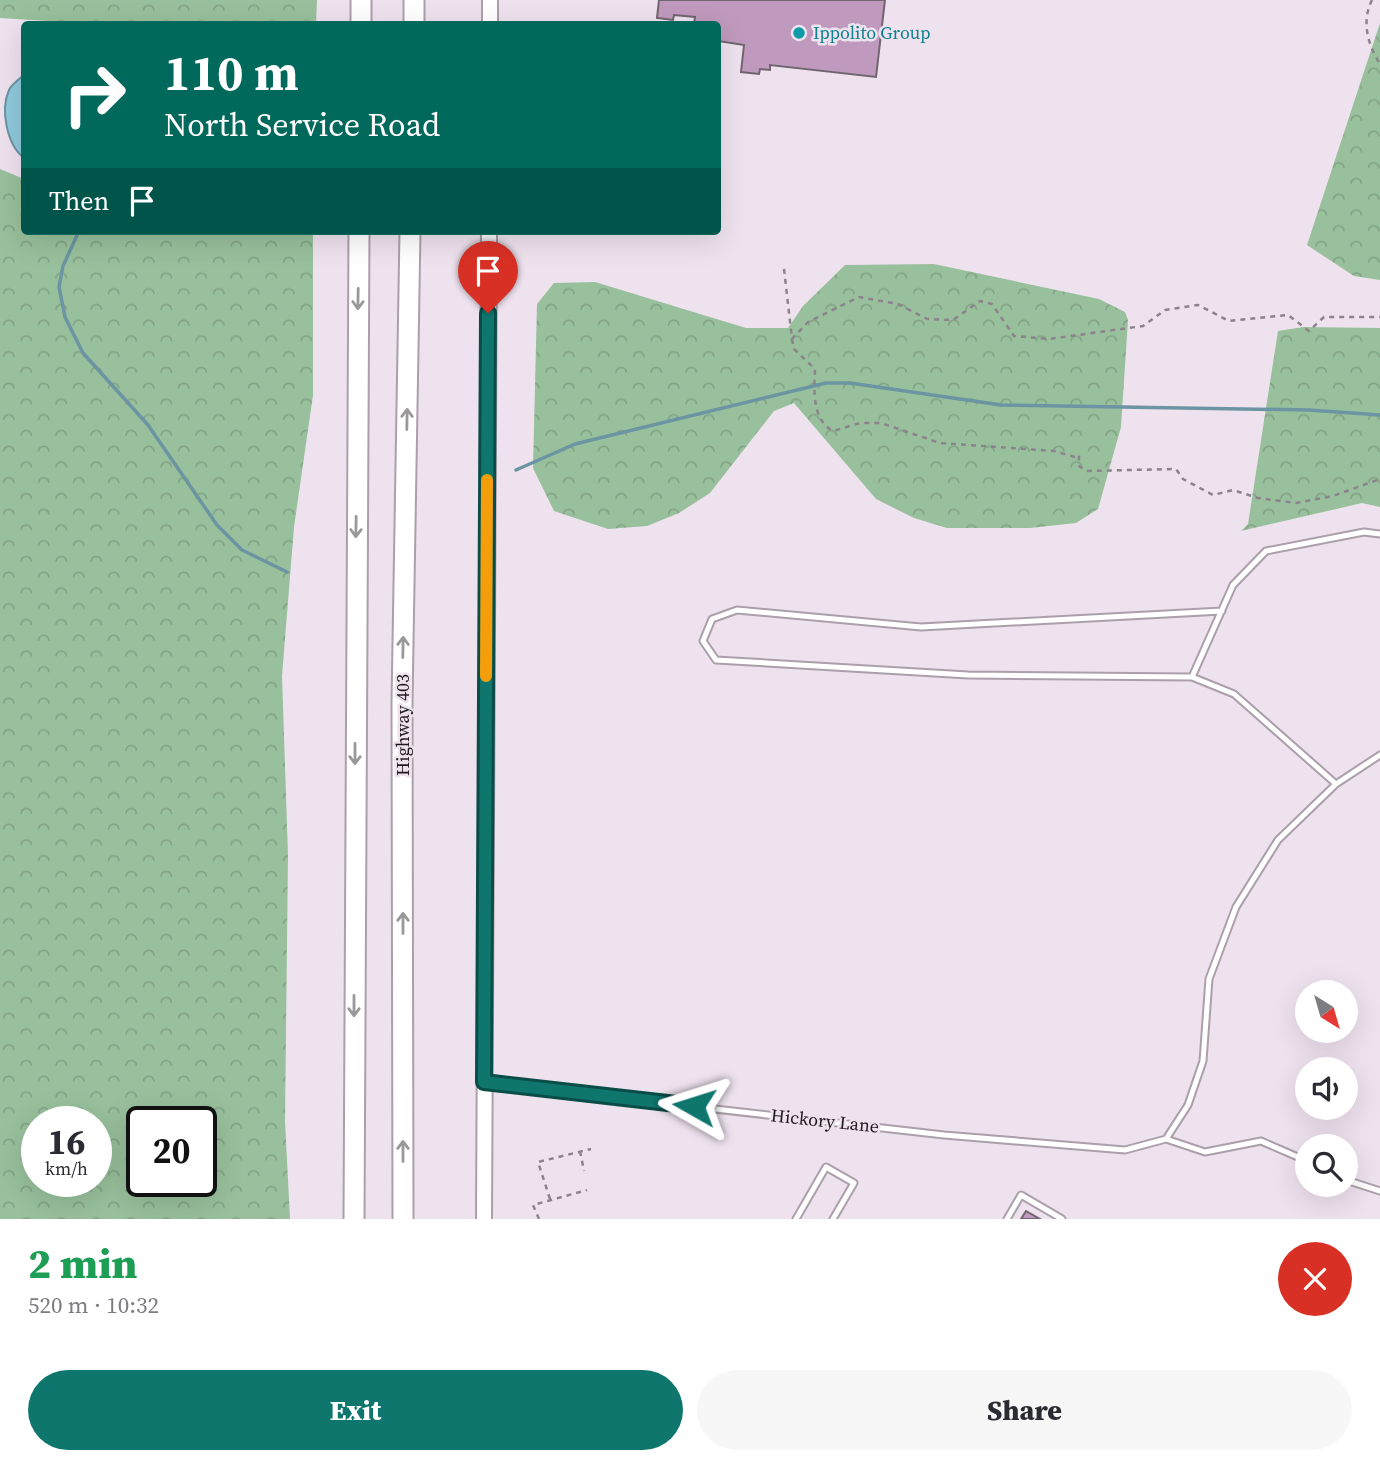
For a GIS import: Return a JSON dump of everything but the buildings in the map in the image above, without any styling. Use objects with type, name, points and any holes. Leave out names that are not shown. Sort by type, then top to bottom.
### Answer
[{"type":"highway","points":[[361,0],[361,21]]},
{"type":"highway","points":[[414,0],[414,21]]},
{"type":"highway","points":[[354,1219],[359,235]]},
{"type":"highway","name":"Highway 403","points":[[403,1219],[402,702],[410,235]]},
{"type":"street","points":[[490,0],[490,21]]},
{"type":"street","points":[[484,1219],[489,235]]},
{"type":"lane","points":[[1192,677],[1233,585],[1266,551],[1364,532],[1380,534]]},
{"type":"lane","points":[[1222,611],[920,627],[737,610],[712,619],[704,641],[716,660],[968,676],[1192,677],[1234,694],[1336,784]]},
{"type":"lane","points":[[1295,1156],[1261,1141],[1205,1152],[1167,1139],[1188,1105],[1203,1061],[1209,979],[1236,906],[1278,840],[1336,784],[1380,755]]},
{"type":"lane","name":"Hickory Lane","points":[[484,1082],[944,1135],[1125,1150],[1167,1139]]},
{"type":"lane","points":[[796,1219],[826,1167],[854,1183],[833,1219]]},
{"type":"lane","points":[[1358,1184],[1380,1191]]},
{"type":"lane","points":[[1007,1219],[1021,1195],[1062,1219]]},
{"type":"path","points":[[1372,0],[1368,8],[1367,43],[1380,64]]},
{"type":"path","points":[[784,269],[794,349],[815,369],[817,413],[823,426],[833,431],[860,423],[881,423],[940,443],[1054,451],[1075,457],[1079,455],[1079,466],[1086,471],[1176,469],[1183,479],[1213,495],[1233,489],[1258,498],[1296,503],[1333,496],[1380,479]]},
{"type":"path","points":[[792,339],[808,321],[859,298],[898,304],[927,318],[953,320],[981,301],[992,304],[1014,336],[1049,339],[1143,326],[1165,310],[1198,305],[1229,321],[1288,315],[1308,331],[1324,317],[1380,317]]},
{"type":"path","points":[[550,1199],[538,1162],[590,1149]]},
{"type":"path","points":[[580,1151],[584,1171]]},
{"type":"path","points":[[539,1219],[533,1205],[587,1190]]},
{"type":"green space","points":[[0,0],[317,0],[316,21],[48,21],[0,18]]},
{"type":"green space","points":[[1380,23],[1380,280],[1354,276],[1307,245]]},
{"type":"green space","points":[[0,169],[21,178],[21,235],[313,235],[313,395],[294,527],[282,676],[288,855],[285,1121],[290,1219],[0,1219]]},
{"type":"green space","points":[[934,264],[1099,299],[1125,312],[1128,320],[1121,427],[1098,509],[1076,523],[1030,528],[947,528],[914,518],[876,499],[794,403],[774,411],[710,493],[679,513],[647,526],[608,529],[554,511],[533,468],[537,304],[554,283],[595,282],[746,328],[788,328],[803,306],[845,265]]},
{"type":"green space","points":[[1303,327],[1380,328],[1380,507],[1362,503],[1241,531],[1248,524],[1278,331]]},
{"type":"water","points":[[21,77],[21,155],[9,136],[5,117],[6,98],[10,88]]},
{"type":"waterway","points":[[77,235],[63,266],[59,287],[65,317],[83,353],[148,425],[217,525],[242,550],[287,572]]},
{"type":"waterway","points":[[516,470],[575,444],[826,383],[850,383],[1001,405],[1309,410],[1380,415]]},
{"type":"slow traffic","points":[[486,676],[487,480]]},
{"type":"place","name":"Ippolito Group","points":[[799,33]]},
{"type":"route","points":[[488,313],[484,1082],[694,1106]]}]
